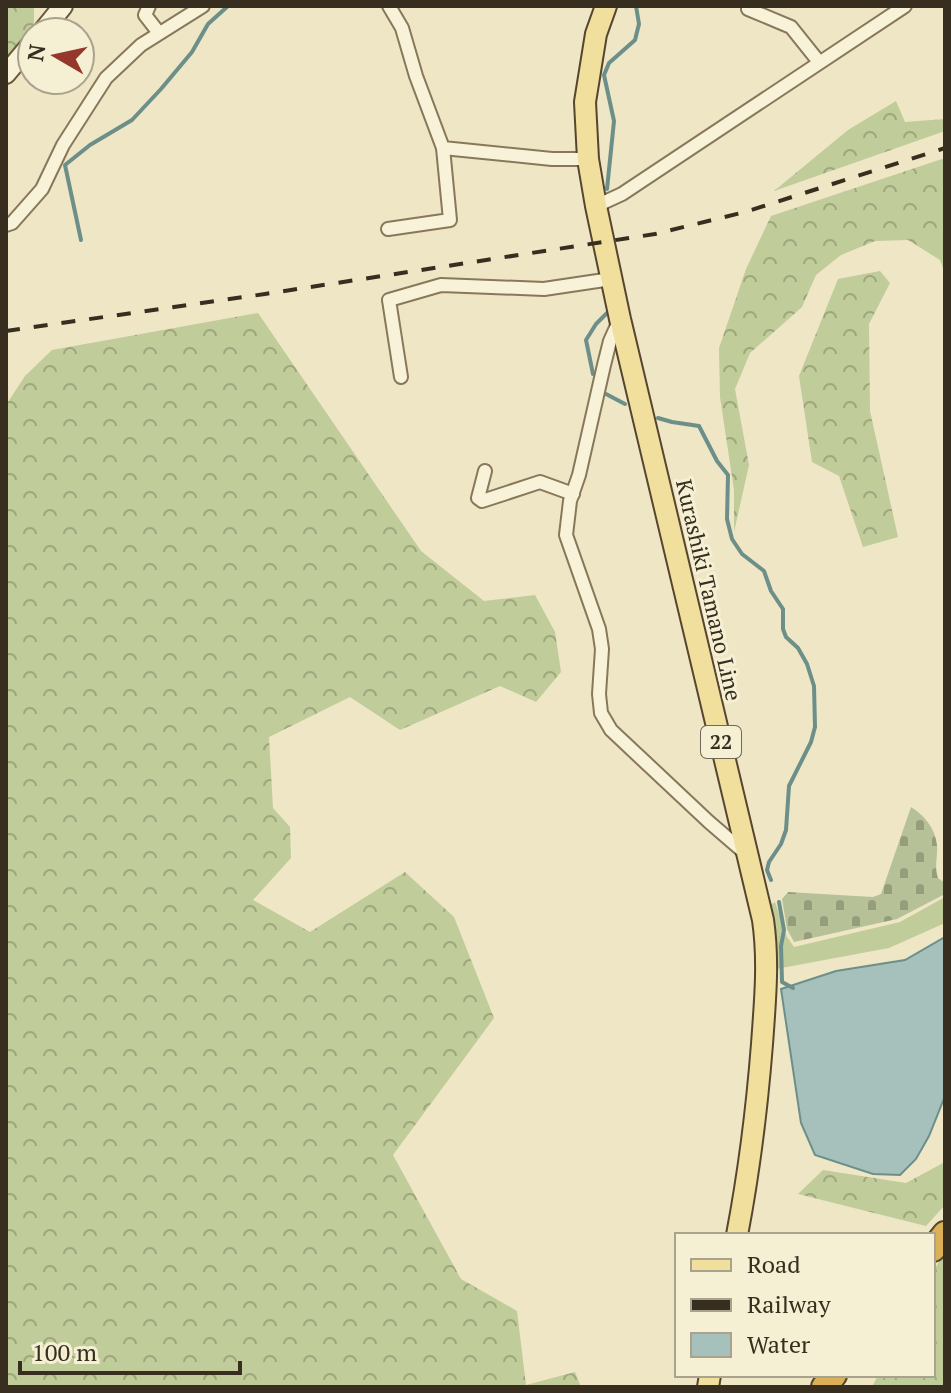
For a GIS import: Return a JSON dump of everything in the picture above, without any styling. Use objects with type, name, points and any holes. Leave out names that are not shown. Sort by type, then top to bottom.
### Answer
[{"type":"main road","name":"Kurashiki Tamano Line","points":[[606,6],[596,34],[585,102],[588,159],[596,206],[767,945],[767,986],[757,1107],[737,1233]]},
{"type":"street","points":[[149,6],[145,15],[159,33]]},
{"type":"street","points":[[6,225],[12,223],[42,189],[63,145],[106,78],[141,45],[203,6]]},
{"type":"street","points":[[388,229],[450,220],[443,148],[402,28],[389,6]]},
{"type":"street","points":[[596,206],[622,194],[905,6]]},
{"type":"street","points":[[748,9],[791,27],[819,62]]},
{"type":"street","points":[[443,148],[552,159],[588,159]]},
{"type":"street","points":[[401,377],[389,300],[441,285],[544,289],[611,279]]},
{"type":"street","points":[[620,319],[610,341],[566,535],[599,629],[602,649],[601,713],[611,730],[748,855]]},
{"type":"street","points":[[485,471],[478,498],[482,501],[540,482],[573,494]]},
{"type":"green space","points":[[6,6],[34,6],[34,16],[16,16],[16,67],[6,91]]},
{"type":"green space","points":[[896,101],[905,122],[945,119],[945,131],[774,191],[848,130]]},
{"type":"green space","points":[[945,158],[945,273],[940,260],[908,240],[875,241],[841,255],[816,275],[802,307],[750,353],[735,389],[749,465],[734,532],[734,490],[720,397],[719,348],[746,269],[771,216]]},
{"type":"green space","points":[[880,271],[890,283],[869,324],[870,411],[898,537],[863,547],[839,476],[812,462],[799,376],[838,279]]},
{"type":"green space","points":[[258,313],[421,551],[484,601],[535,595],[555,632],[561,672],[536,702],[500,686],[400,730],[350,697],[269,737],[273,808],[290,827],[291,858],[253,900],[310,932],[405,872],[454,917],[494,1018],[393,1155],[461,1279],[517,1311],[526,1385],[575,1372],[581,1387],[6,1387],[6,405],[25,376],[52,350]]},
{"type":"green space","points":[[911,807],[924,818],[934,833],[937,874],[945,883],[945,894],[897,919],[794,942],[787,929],[782,899],[788,892],[873,897],[881,894]]},
{"type":"green space","points":[[945,897],[945,923],[889,948],[776,969],[770,905],[775,902],[787,937],[794,947],[900,922]]},
{"type":"green space","points":[[945,1162],[945,1205],[926,1226],[798,1194],[823,1170],[906,1183]]},
{"type":"green space","points":[[945,1253],[945,1387],[872,1387],[877,1377],[935,1377],[935,1268]]},
{"type":"water","points":[[945,937],[945,1096],[916,1159],[900,1175],[873,1174],[815,1155],[801,1123],[781,989],[836,971],[905,960]]},
{"type":"waterway","points":[[81,240],[65,165],[90,145],[132,120],[192,52],[208,24],[228,6]]},
{"type":"waterway","points":[[607,189],[614,121],[604,75],[609,63],[635,40],[639,24],[636,6]]},
{"type":"waterway","points":[[593,374],[586,340],[607,313]]},
{"type":"waterway","points":[[606,394],[625,404]]},
{"type":"waterway","points":[[658,418],[699,426],[728,475],[727,519],[732,539],[742,554],[764,571],[771,591],[783,609],[786,637],[798,648],[814,686],[815,727],[789,786],[786,830],[767,870],[771,880]]},
{"type":"waterway","points":[[779,902],[784,930],[782,982],[793,988]]},
{"type":"railway","points":[[6,331],[655,234],[745,212],[945,148]]}]
